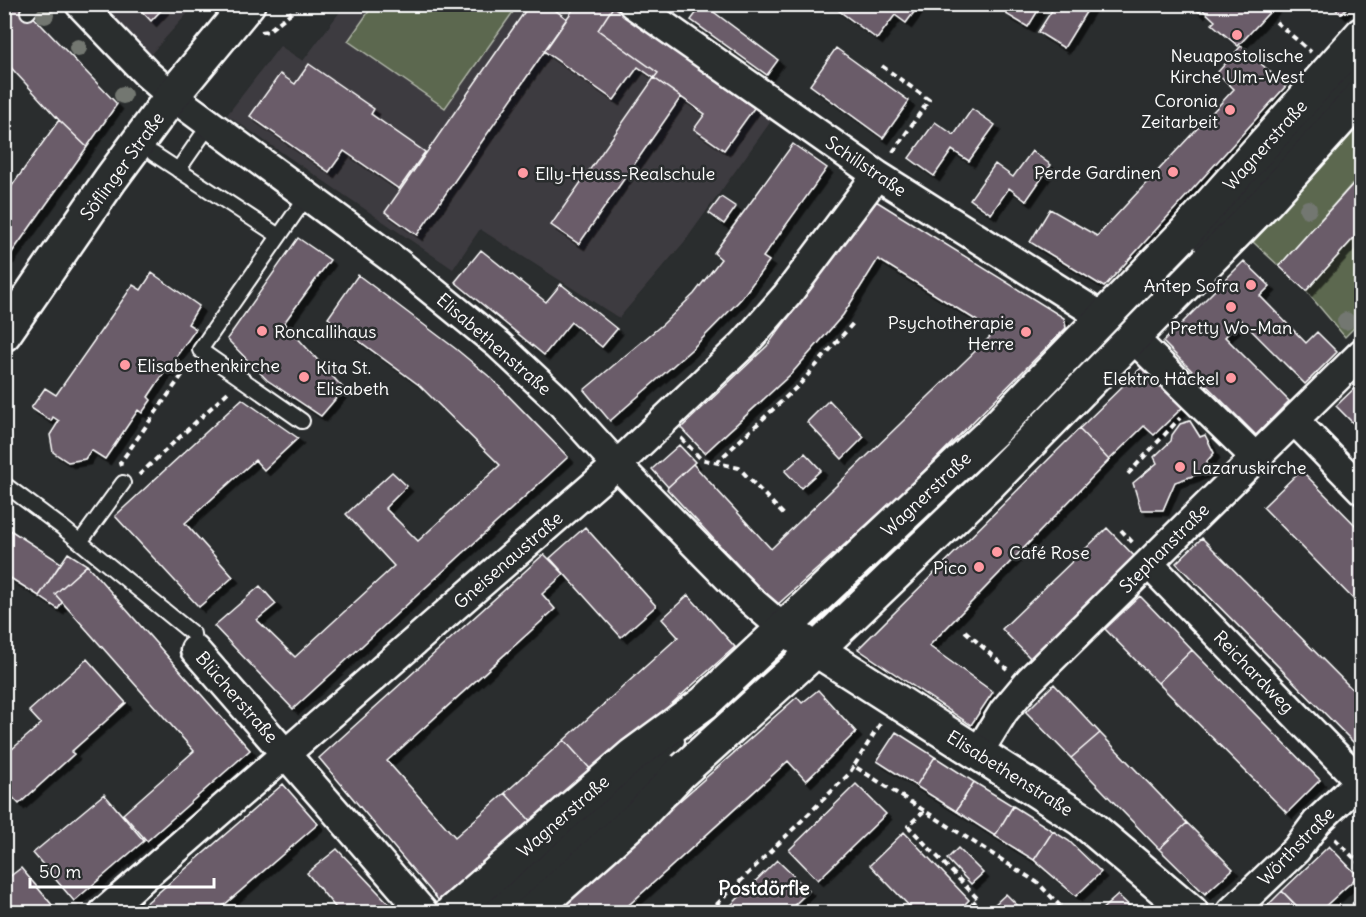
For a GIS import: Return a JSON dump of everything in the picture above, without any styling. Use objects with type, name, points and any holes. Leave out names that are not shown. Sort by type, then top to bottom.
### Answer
[{"type":"street","name":"Elisabethenstraße","points":[[80,4],[147,74],[172,96],[398,263],[499,345],[560,402],[617,465],[748,598],[801,640],[1081,819],[1191,912]]},
{"type":"street","name":"Schillstraße","points":[[633,4],[877,175],[1104,318]]},
{"type":"street","name":"Söflinger Straße","points":[[9,318],[172,96],[251,19]]},
{"type":"street","name":"Wagnerstraße","points":[[531,912],[639,816],[680,774],[992,432],[1347,68],[1362,34]]},
{"type":"street","name":"Wagnerstraße","points":[[452,912],[633,755],[704,703],[801,640],[991,482],[1266,202],[1362,95]]},
{"type":"street","name":"Gneisenaustraße","points":[[105,912],[617,465],[744,344],[877,175]]},
{"type":"street","points":[[1132,337],[1255,457]]},
{"type":"street","name":"Stephanstraße","points":[[978,753],[1004,711],[1026,686],[1362,353]]},
{"type":"street","points":[[1293,420],[1362,490]]},
{"type":"street","name":"Reichardweg","points":[[1149,564],[1361,780]]},
{"type":"street","name":"Blücherstraße","points":[[195,650],[423,912]]},
{"type":"street","name":"Wörthstraße","points":[[1231,912],[1296,850],[1317,822],[1361,780]]},
{"type":"lane","points":[[483,912],[801,640],[1116,322],[1362,51]]},
{"type":"lane","points":[[1188,259],[1347,68]]},
{"type":"lane","points":[[178,170],[210,124]]},
{"type":"lane","points":[[154,154],[279,236]]},
{"type":"lane","points":[[302,422],[200,350],[307,196]]},
{"type":"lane","points":[[844,604],[1018,436],[1156,294]]},
{"type":"lane","points":[[80,542],[123,483]]},
{"type":"lane","name":"Blücherstraße","points":[[4,484],[80,542],[193,634],[195,650]]},
{"type":"lane","points":[[500,912],[688,746]]},
{"type":"path","points":[[251,19],[268,31],[302,4]]},
{"type":"path","points":[[1276,22],[1347,68]]},
{"type":"path","points":[[877,175],[929,100],[882,66]]},
{"type":"path","points":[[716,463],[800,384],[855,321]]},
{"type":"path","points":[[200,350],[120,463],[123,483],[136,478],[242,379]]},
{"type":"path","points":[[1128,474],[1197,399]]},
{"type":"path","points":[[664,420],[701,459],[739,468],[784,515]]},
{"type":"path","points":[[965,631],[1026,686]]},
{"type":"path","points":[[708,912],[848,775],[894,700]]},
{"type":"path","points":[[854,766],[1038,883],[1066,912]]},
{"type":"path","points":[[924,811],[908,826],[978,899],[964,912]]},
{"type":"path","points":[[1317,822],[1362,866]]},
{"type":"path","points":[[1345,912],[1362,896]]},
{"type":"shaded area","name":"Elly-Heuss-Realschule","points":[[615,4],[774,117],[685,241],[619,318],[480,229],[453,269],[227,115],[280,46],[303,61],[345,5]]},
{"type":"shaded area","points":[[98,5],[195,5],[150,55]]},
{"type":"green space","points":[[374,4],[518,5],[445,108],[348,41]]},
{"type":"green space","points":[[1361,124],[1361,174],[1279,266],[1253,242]]},
{"type":"green space","points":[[1361,229],[1361,321],[1345,337],[1306,291]]},
{"type":"building","points":[[4,4],[21,4],[117,104],[87,147],[4,60]]},
{"type":"building","points":[[135,4],[167,4],[151,21]]},
{"type":"building","points":[[530,4],[547,4],[567,19],[417,235],[385,212]]},
{"type":"building","points":[[577,4],[609,4],[613,7],[598,30],[658,73],[654,78],[638,67],[614,100],[544,51]]},
{"type":"building","points":[[703,4],[778,60],[767,75],[691,20]]},
{"type":"building","points":[[830,4],[920,4],[906,23],[895,15],[877,39]]},
{"type":"building","points":[[1011,4],[1042,4],[1028,27],[1006,14]]},
{"type":"building","points":[[1056,4],[1091,4],[1064,48],[1038,32]]},
{"type":"building","name":"Neuapostolische Kirche Ulm-West","points":[[1190,4],[1277,4],[1238,46],[1212,24],[1215,21],[1202,9],[1199,12]]},
{"type":"building","points":[[1330,4],[1350,4],[1341,14]]},
{"type":"building","points":[[613,7],[754,108],[724,150],[694,129],[705,114],[654,78],[658,73],[598,30]]},
{"type":"building","points":[[1241,46],[1286,86],[1104,287],[1030,242],[1050,209],[1097,236],[1234,89],[1217,73]]},
{"type":"building","points":[[836,48],[909,101],[883,138],[810,85]]},
{"type":"building","points":[[309,64],[374,109],[371,114],[425,152],[399,189],[344,151],[329,172],[250,116],[280,74],[295,84]]},
{"type":"building","points":[[654,78],[681,97],[579,244],[551,225]]},
{"type":"building","points":[[972,109],[995,125],[969,161],[952,150],[934,176],[909,158],[935,122],[954,135]]},
{"type":"building","points":[[59,120],[87,147],[8,258],[4,256],[4,183],[9,190]]},
{"type":"building","points":[[793,144],[827,168],[763,257],[769,261],[741,299],[692,349],[610,421],[584,390],[663,324],[694,294],[721,259],[714,253]]},
{"type":"building","points":[[1032,151],[1051,165],[1026,201],[1009,188],[991,214],[970,199],[995,164],[1013,177]]},
{"type":"building","points":[[1362,174],[1362,229],[1306,291],[1279,266]]},
{"type":"building","points":[[721,197],[736,207],[724,224],[709,213]]},
{"type":"building","points":[[876,201],[1064,318],[1066,328],[902,493],[776,606],[667,489],[668,487],[693,464],[771,549],[995,332],[878,259],[843,315],[791,374],[705,453],[681,428],[767,346]]},
{"type":"building","name":"Roncallihaus","points":[[298,238],[330,260],[284,323],[344,389],[321,416],[267,380],[227,339]]},
{"type":"building","points":[[481,250],[546,302],[561,284],[617,329],[602,347],[571,322],[544,355],[455,282]]},
{"type":"building","points":[[1244,261],[1270,286],[1260,296],[1306,343],[1317,332],[1337,352],[1305,384],[1241,320],[1225,337],[1289,401],[1256,435],[1163,342]]},
{"type":"building","name":"Elisabethenkirche","points":[[152,273],[199,306],[188,324],[196,329],[175,358],[178,360],[169,372],[166,370],[148,397],[151,400],[142,413],[138,410],[105,459],[91,450],[85,459],[68,462],[53,452],[50,435],[59,421],[53,417],[51,421],[31,408],[45,388],[56,395],[133,285],[141,290]]},
{"type":"building","points":[[358,275],[491,378],[568,457],[293,709],[214,626],[260,586],[276,604],[257,620],[295,657],[394,566],[346,514],[392,472],[407,486],[385,508],[418,541],[500,465],[419,385],[328,318]]},
{"type":"building","points":[[1145,364],[1185,405],[1154,435],[1144,426],[1109,460],[1079,429]]},
{"type":"building","points":[[1362,381],[1362,432],[1336,406]]},
{"type":"building","points":[[242,399],[298,438],[264,470],[255,460],[185,523],[233,577],[199,607],[115,516]]},
{"type":"building","points":[[829,400],[864,437],[842,459],[807,422]]},
{"type":"building","name":"Lazaruskirche","points":[[1190,421],[1200,437],[1205,435],[1214,453],[1207,461],[1207,471],[1175,482],[1163,510],[1141,510],[1133,483],[1157,463],[1154,457],[1171,441],[1172,435],[1180,424]]},
{"type":"building","points":[[1079,429],[1109,460],[929,646],[993,692],[971,725],[858,649]]},
{"type":"building","points":[[679,445],[695,462],[668,487],[652,469]]},
{"type":"building","points":[[805,453],[821,470],[801,488],[785,471]]},
{"type":"building","points":[[1301,470],[1362,532],[1362,608],[1263,507]]},
{"type":"building","points":[[4,526],[61,563],[39,596],[4,574]]},
{"type":"building","points":[[585,527],[656,606],[621,637],[550,558]]},
{"type":"building","points":[[1107,528],[1136,558],[1031,659],[1002,629]]},
{"type":"building","points":[[1202,538],[1362,699],[1361,750],[1176,563]]},
{"type":"building","points":[[68,553],[87,565],[55,594],[62,602],[58,609],[39,596]]},
{"type":"building","points":[[544,554],[564,574],[542,594],[555,609],[387,761],[455,837],[505,793],[535,826],[445,908],[319,758]]},
{"type":"building","points":[[87,565],[250,750],[147,841],[123,814],[194,751],[55,594]]},
{"type":"building","points":[[688,595],[735,647],[594,773],[564,740],[678,637],[662,619]]},
{"type":"building","points":[[1140,596],[1192,650],[1158,683],[1105,629]]},
{"type":"building","points":[[1192,650],[1320,780],[1287,813],[1158,683]]},
{"type":"building","points":[[87,659],[126,703],[71,752],[74,754],[19,804],[4,788],[4,756],[41,724],[29,711]]},
{"type":"building","points":[[1054,684],[1100,733],[1071,758],[1026,712]]},
{"type":"building","points":[[818,690],[856,732],[806,781],[788,761],[621,912],[554,912],[797,697],[802,703]]},
{"type":"building","points":[[896,732],[935,757],[916,786],[877,761]]},
{"type":"building","points":[[1100,733],[1187,823],[1159,849],[1071,758]]},
{"type":"building","points":[[564,740],[594,773],[535,826],[505,793]]},
{"type":"building","points":[[935,757],[974,782],[956,811],[916,786]]},
{"type":"building","points":[[974,782],[1013,806],[995,836],[956,811]]},
{"type":"building","points":[[283,784],[318,824],[216,912],[136,912]]},
{"type":"building","points":[[856,784],[886,814],[818,880],[789,850]]},
{"type":"building","points":[[104,794],[144,841],[74,901],[33,853]]},
{"type":"building","points":[[1013,806],[1053,831],[1034,860],[995,836]]},
{"type":"building","points":[[1187,823],[1233,869],[1205,894],[1159,849]]},
{"type":"building","points":[[1053,831],[1069,841],[1101,872],[1076,896],[1034,860]]},
{"type":"building","points":[[904,832],[969,900],[957,912],[915,912],[870,865]]},
{"type":"building","points":[[1329,846],[1358,876],[1319,912],[1303,912],[1282,891]]},
{"type":"building","points":[[958,848],[983,873],[971,884],[947,859]]},
{"type":"building","points":[[337,849],[397,912],[339,912],[307,873]]},
{"type":"building","points":[[777,860],[809,891],[787,912],[724,912]]},
{"type":"building","points":[[21,868],[58,912],[12,912],[4,903],[4,881]]},
{"type":"building","points":[[1282,891],[1302,912],[1261,912]]},
{"type":"building","points":[[1006,894],[1024,912],[999,912],[993,906]]},
{"type":"building","points":[[1118,895],[1136,912],[1099,912]]},
{"type":"place","name":"Neuapostolische Kirche Ulm-West","points":[[1237,35]]},
{"type":"place","name":"Coronia Zeitarbeit","points":[[1230,110]]},
{"type":"place","name":"Perde Gardinen","points":[[1173,172]]},
{"type":"place","name":"Elly-Heuss-Realschule","points":[[523,173]]},
{"type":"place","name":"Antep Sofra","points":[[1251,285]]},
{"type":"place","name":"Pretty Wo-Man","points":[[1231,307]]},
{"type":"place","name":"Roncallihaus","points":[[262,331]]},
{"type":"place","name":"Psychotherapie Herre","points":[[1026,332]]},
{"type":"place","name":"Elisabethenkirche","points":[[125,365]]},
{"type":"place","name":"Kita St. Elisabeth","points":[[304,377]]},
{"type":"place","name":"Elektro Häckel","points":[[1231,378]]},
{"type":"place","name":"Lazaruskirche","points":[[1180,467]]},
{"type":"place","name":"Café Rose","points":[[997,552]]},
{"type":"place","name":"Pico","points":[[979,567]]},
{"type":"district","name":"Postdörfle","points":[[764,887]]}]
